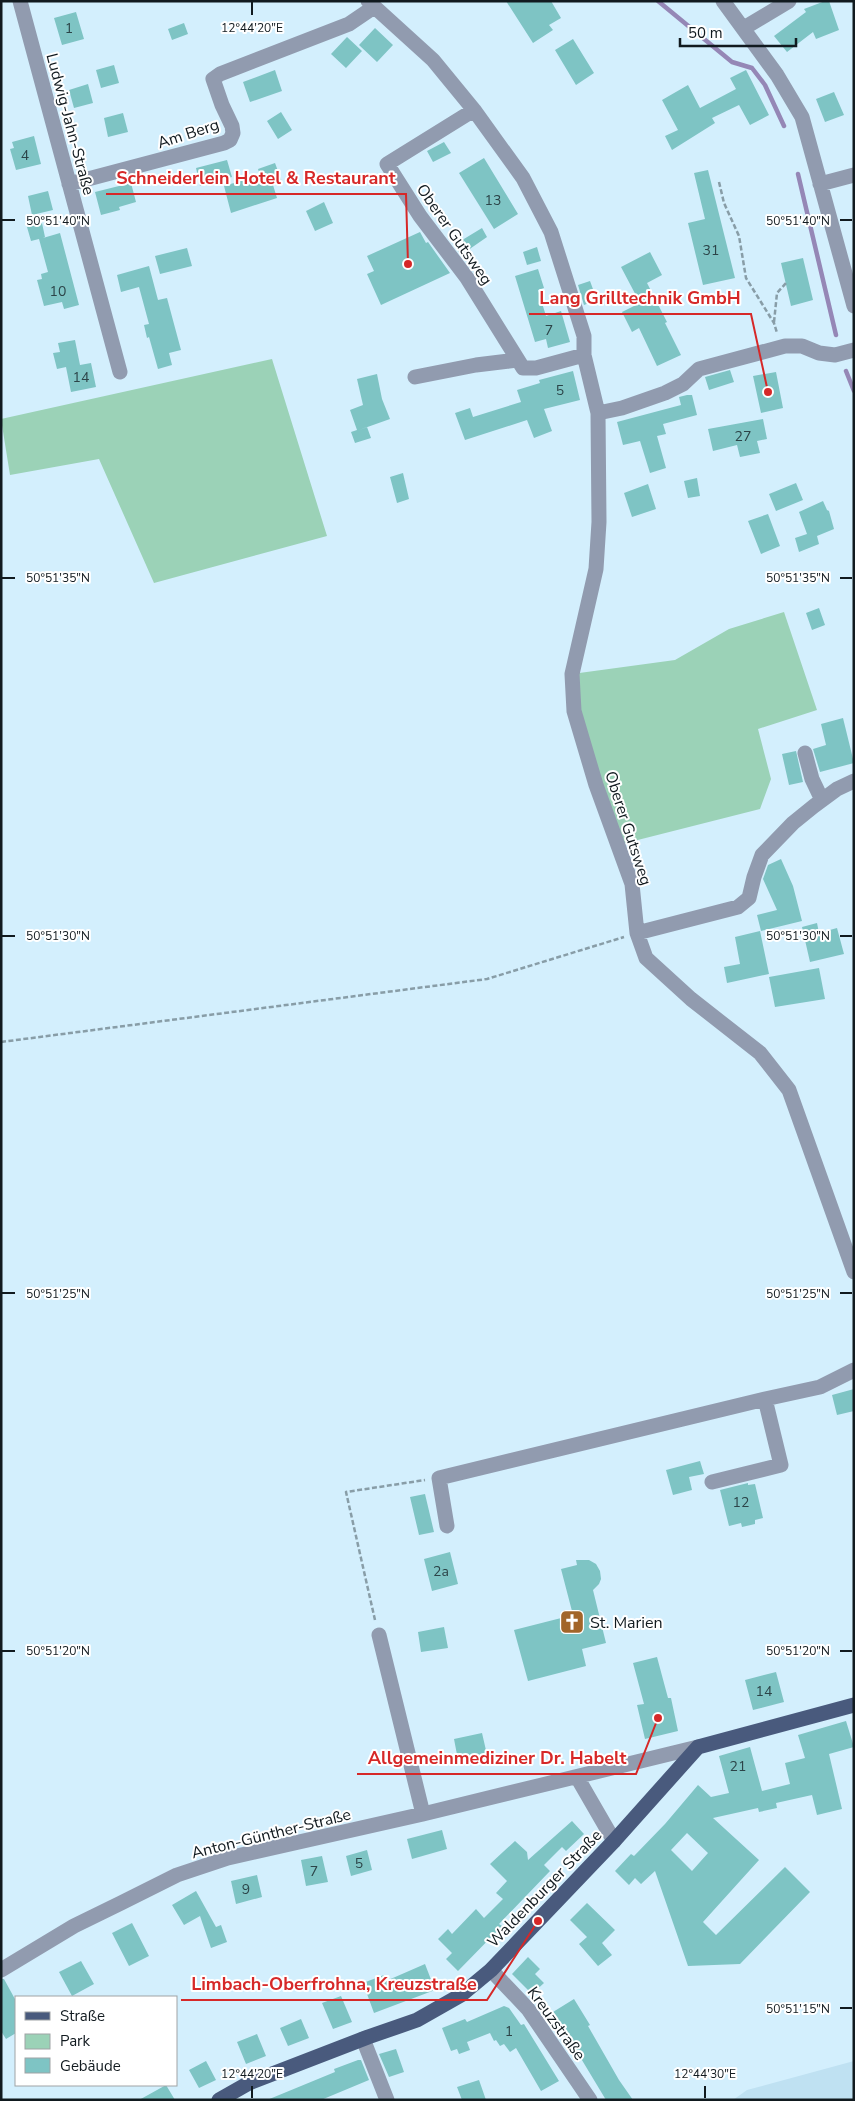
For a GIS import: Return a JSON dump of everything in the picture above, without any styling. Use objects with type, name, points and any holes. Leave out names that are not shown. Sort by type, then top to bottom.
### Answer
[{"type":"main road","points":[[698,1747],[853,1707]]},
{"type":"main road","name":"Waldenburger Straße","points":[[219,2100],[249,2083],[417,2020],[461,1995],[491,1970],[614,1841],[698,1747]]},
{"type":"street","name":"Ludwig-Jahn-Straße","points":[[20,1],[120,372]]},
{"type":"street","points":[[723,1],[777,75],[802,117],[854,306]]},
{"type":"street","points":[[744,28],[789,1]]},
{"type":"street","name":"Am Berg","points":[[69,184],[230,140],[233,133],[232,126],[213,79],[220,74],[350,24],[371,4]]},
{"type":"street","name":"Oberer Gutsweg","points":[[371,4],[433,60],[474,110],[523,178],[551,232],[584,336],[584,355],[598,413],[599,522],[596,569],[572,674],[574,711],[596,785],[632,884],[637,933],[646,958],[691,999],[760,1053],[789,1090],[854,1272]]},
{"type":"street","name":"Oberer Gutsweg","points":[[474,110],[387,164],[420,216],[467,278],[517,360]]},
{"type":"street","points":[[820,184],[854,175]]},
{"type":"street","points":[[598,413],[622,408],[665,393],[683,384],[698,369],[781,347],[802,346],[819,353],[835,354],[854,350]]},
{"type":"street","points":[[415,378],[476,365],[517,360],[523,368],[536,368],[584,355]]},
{"type":"street","points":[[805,753],[812,779],[822,800]]},
{"type":"street","points":[[637,933],[738,907],[749,898],[762,855],[793,823],[837,789],[854,781]]},
{"type":"street","points":[[447,1526],[439,1478],[820,1387],[854,1370]]},
{"type":"street","points":[[712,1482],[780,1465],[765,1400]]},
{"type":"street","points":[[379,1635],[423,1814]]},
{"type":"street","name":"Anton-Günther-Straße","points":[[1,1970],[74,1926],[177,1875],[228,1858],[423,1814],[698,1747]]},
{"type":"street","points":[[577,1777],[614,1841]]},
{"type":"street","name":"Kreuzstraße","points":[[491,1970],[528,2009],[590,2100]]},
{"type":"street","points":[[363,2039],[386,2100]]},
{"type":"path","points":[[719,182],[724,203],[739,236],[746,278],[774,323],[781,347]]},
{"type":"path","points":[[774,323],[777,293],[786,284]]},
{"type":"path","points":[[1,1042],[487,979],[637,933]]},
{"type":"path","points":[[379,1635],[346,1492],[439,1478]]},
{"type":"shaded area","points":[[854,2061],[854,2100],[733,2100],[747,2090]]},
{"type":"green space","points":[[272,359],[327,536],[154,583],[99,459],[10,475],[1,419]]},
{"type":"green space","points":[[784,612],[817,710],[758,729],[771,779],[760,809],[618,845],[596,785],[572,674],[675,660],[729,629]]},
{"type":"building","points":[[506,1],[551,1],[561,18],[549,25],[553,30],[533,43]]},
{"type":"building","points":[[829,1],[839,30],[816,39],[813,32],[787,52],[774,36],[806,12],[804,9]]},
{"type":"building","points":[[76,12],[84,39],[62,45],[54,18]]},
{"type":"building","points":[[184,23],[188,34],[172,40],[168,29]]},
{"type":"building","points":[[375,28],[393,45],[377,62],[359,45]]},
{"type":"building","points":[[347,37],[362,51],[346,68],[331,54]]},
{"type":"building","points":[[573,39],[594,73],[576,85],[555,50]]},
{"type":"building","points":[[114,65],[119,83],[101,88],[96,70]]},
{"type":"building","points":[[275,70],[282,91],[250,102],[243,82]]},
{"type":"building","points":[[746,70],[769,115],[750,125],[739,105],[712,118],[715,123],[672,150],[665,136],[678,130],[662,100],[688,85],[700,108],[736,89],[730,78]]},
{"type":"building","points":[[88,84],[93,103],[74,108],[69,90]]},
{"type":"building","points":[[834,92],[844,115],[825,122],[816,99]]},
{"type":"building","points":[[281,112],[292,130],[278,139],[267,121]]},
{"type":"building","points":[[123,113],[128,132],[108,137],[104,118]]},
{"type":"building","points":[[34,136],[41,164],[16,170],[10,149],[14,148],[12,142]]},
{"type":"building","points":[[444,142],[451,153],[433,162],[427,151]]},
{"type":"building","points":[[484,158],[518,214],[494,229],[459,173]]},
{"type":"building","points":[[227,160],[232,177],[200,186],[196,168]]},
{"type":"building","points":[[275,163],[282,182],[273,185],[277,198],[231,213],[224,186],[260,175],[258,169]]},
{"type":"building","points":[[708,170],[735,278],[703,285],[688,223],[705,219],[694,173]]},
{"type":"building","points":[[131,183],[136,202],[119,207],[120,210],[101,215],[95,192]]},
{"type":"building","points":[[48,191],[53,210],[32,215],[28,196]]},
{"type":"building","points":[[324,202],[333,223],[315,231],[306,211]]},
{"type":"building","points":[[42,223],[45,237],[43,238],[60,233],[79,305],[64,309],[62,302],[44,306],[37,280],[42,279],[41,274],[48,272],[39,239],[31,241],[27,227]]},
{"type":"building","points":[[482,228],[487,237],[461,255],[454,245]]},
{"type":"building","points":[[420,232],[426,243],[428,242],[450,273],[381,305],[367,274],[374,271],[367,256]]},
{"type":"building","points":[[537,247],[541,261],[527,265],[523,252]]},
{"type":"building","points":[[187,248],[192,266],[160,274],[155,256]]},
{"type":"building","points":[[650,252],[662,275],[647,283],[681,355],[657,366],[639,328],[632,332],[622,312],[640,303],[621,267]]},
{"type":"building","points":[[803,258],[813,300],[791,306],[781,263]]},
{"type":"building","points":[[149,266],[158,300],[167,298],[181,350],[169,353],[172,365],[158,369],[149,337],[147,338],[144,325],[149,324],[139,287],[121,292],[117,275]]},
{"type":"building","points":[[538,269],[544,288],[538,290],[546,316],[561,311],[570,342],[548,348],[546,339],[535,342],[515,276]]},
{"type":"building","points":[[590,281],[597,300],[584,305],[578,285]]},
{"type":"building","points":[[75,340],[80,365],[91,363],[96,387],[71,392],[66,367],[57,369],[53,353],[60,352],[58,343]]},
{"type":"building","points":[[730,370],[734,382],[709,390],[705,377]]},
{"type":"building","points":[[573,371],[580,400],[544,409],[552,431],[534,438],[527,420],[465,440],[455,413],[470,408],[473,417],[521,402],[517,390],[540,383],[539,380]]},
{"type":"building","points":[[776,372],[783,408],[761,413],[753,376]]},
{"type":"building","points":[[377,374],[382,399],[390,419],[367,427],[371,438],[355,443],[351,432],[357,430],[350,410],[363,405],[357,379]]},
{"type":"building","points":[[692,395],[697,415],[663,424],[666,434],[657,436],[666,468],[650,473],[640,441],[623,445],[617,422],[681,405],[679,397]]},
{"type":"building","points":[[763,419],[767,439],[757,441],[760,453],[740,457],[737,445],[713,451],[708,429]]},
{"type":"building","points":[[403,473],[409,499],[397,503],[390,477]]},
{"type":"building","points":[[697,478],[700,496],[688,498],[684,481]]},
{"type":"building","points":[[796,483],[803,500],[776,511],[769,494]]},
{"type":"building","points":[[648,484],[656,509],[632,517],[624,493]]},
{"type":"building","points":[[823,501],[829,511],[834,529],[817,536],[819,544],[799,552],[795,538],[807,534],[799,512]]},
{"type":"building","points":[[768,514],[780,546],[761,554],[748,521]]},
{"type":"building","points":[[819,608],[825,625],[812,630],[806,613]]},
{"type":"building","points":[[843,718],[854,763],[820,772],[813,749],[826,745],[821,724]]},
{"type":"building","points":[[796,751],[803,782],[789,785],[782,754]]},
{"type":"building","points":[[781,859],[793,886],[802,921],[761,931],[757,915],[777,910],[763,879],[768,865]]},
{"type":"building","points":[[817,923],[819,933],[837,928],[844,954],[810,962],[802,927]]},
{"type":"building","points":[[760,931],[769,974],[727,983],[724,967],[740,964],[735,937]]},
{"type":"building","points":[[819,968],[825,999],[775,1007],[769,977]]},
{"type":"building","points":[[854,1389],[854,1411],[837,1415],[832,1395]]},
{"type":"building","points":[[700,1461],[704,1474],[689,1477],[692,1490],[673,1495],[666,1470]]},
{"type":"building","points":[[748,1483],[748,1485],[755,1484],[763,1518],[755,1520],[755,1524],[742,1527],[741,1523],[729,1526],[720,1490]]},
{"type":"building","points":[[425,1494],[434,1532],[419,1535],[410,1497]]},
{"type":"building","points":[[450,1552],[458,1584],[432,1591],[424,1559]]},
{"type":"building","name":"St. Marien","points":[[576,1560],[589,1560],[596,1564],[600,1571],[601,1579],[593,1590],[606,1643],[582,1649],[586,1666],[528,1681],[514,1630],[573,1615],[561,1569],[577,1565]]},
{"type":"building","points":[[444,1627],[448,1648],[421,1652],[418,1632]]},
{"type":"building","points":[[657,1657],[668,1698],[671,1698],[678,1731],[645,1739],[637,1705],[644,1704],[633,1663]]},
{"type":"building","points":[[776,1672],[784,1702],[753,1710],[745,1680]]},
{"type":"building","points":[[846,1721],[854,1747],[829,1754],[842,1809],[817,1815],[812,1795],[776,1803],[777,1808],[759,1812],[758,1808],[713,1818],[759,1860],[703,1922],[716,1935],[785,1867],[810,1892],[740,1964],[688,1966],[655,1871],[641,1884],[635,1878],[629,1885],[615,1871],[631,1854],[634,1856],[665,1824],[698,1785],[711,1797],[729,1793],[719,1756],[750,1747],[762,1791],[790,1784],[785,1763],[805,1758],[798,1735]],"holes":[[[687,1833],[708,1853],[692,1871],[671,1850]]]},
{"type":"building","points":[[482,1733],[488,1759],[459,1765],[454,1739]]},
{"type":"building","points":[[572,1821],[584,1834],[566,1851],[562,1847],[544,1865],[550,1871],[499,1924],[502,1926],[458,1971],[446,1959],[452,1953],[438,1939],[448,1929],[452,1934],[476,1909],[484,1918],[503,1899],[496,1893],[507,1881],[490,1864],[515,1841],[527,1852],[528,1860]]},
{"type":"building","points":[[442,1830],[447,1849],[412,1859],[407,1839]]},
{"type":"building","points":[[367,1850],[372,1870],[351,1876],[346,1856]]},
{"type":"building","points":[[322,1856],[328,1882],[306,1886],[301,1860]]},
{"type":"building","points":[[257,1875],[262,1897],[236,1904],[231,1881]]},
{"type":"building","points":[[196,1891],[216,1927],[221,1925],[227,1942],[211,1948],[200,1916],[184,1925],[172,1905]]},
{"type":"building","points":[[587,1903],[615,1930],[602,1943],[612,1955],[598,1966],[579,1944],[587,1937],[570,1920]]},
{"type":"building","points":[[132,1923],[149,1956],[129,1966],[112,1933]]},
{"type":"building","points":[[528,1957],[540,1969],[535,1974],[544,1983],[532,1994],[512,1974]]},
{"type":"building","points":[[81,1961],[94,1984],[72,1996],[59,1972]]},
{"type":"building","points":[[425,1964],[435,1990],[374,2013],[363,1983],[384,1975],[386,1981]]},
{"type":"building","points":[[1,1979],[4,1979],[15,1999],[15,2034],[6,2039],[1,2031]]},
{"type":"building","points":[[341,1996],[352,2022],[333,2029],[322,2003]]},
{"type":"building","points":[[574,1999],[619,2080],[633,2100],[606,2100],[553,2012]]},
{"type":"building","points":[[504,2006],[509,2008],[521,2025],[524,2024],[559,2081],[541,2091],[516,2048],[510,2052],[504,2044],[500,2046],[496,2040],[494,2041],[490,2033],[467,2042],[470,2050],[459,2054],[457,2049],[451,2051],[442,2028],[465,2019],[467,2022]]},
{"type":"building","points":[[301,2019],[309,2038],[288,2046],[280,2028]]},
{"type":"building","points":[[257,2034],[266,2056],[246,2064],[237,2042]]},
{"type":"building","points":[[396,2049],[404,2072],[389,2077],[379,2054]]},
{"type":"building","points":[[361,2060],[369,2080],[321,2100],[267,2100],[335,2072],[334,2069]]},
{"type":"building","points":[[206,2061],[216,2080],[199,2088],[189,2070]]},
{"type":"building","points":[[479,2080],[486,2100],[462,2100],[457,2087]]},
{"type":"building","points":[[167,2086],[175,2100],[139,2100]]},
{"type":"waterway","points":[[658,1],[732,62],[752,68],[765,85],[784,126]]},
{"type":"waterway","points":[[798,174],[836,335]]},
{"type":"waterway","points":[[846,371],[854,391]]},
{"type":"place","name":"Schneiderlein Hotel & Restaurant","points":[[408,264]]},
{"type":"place","name":"Lang Grilltechnik GmbH","points":[[768,392]]},
{"type":"place","name":"St. Marien","points":[[572,1622]]},
{"type":"place","name":"Allgemeinmediziner Dr. Habelt","points":[[658,1718]]},
{"type":"place","name":"Limbach-Oberfrohna, Kreuzstraße","points":[[538,1921]]}]
